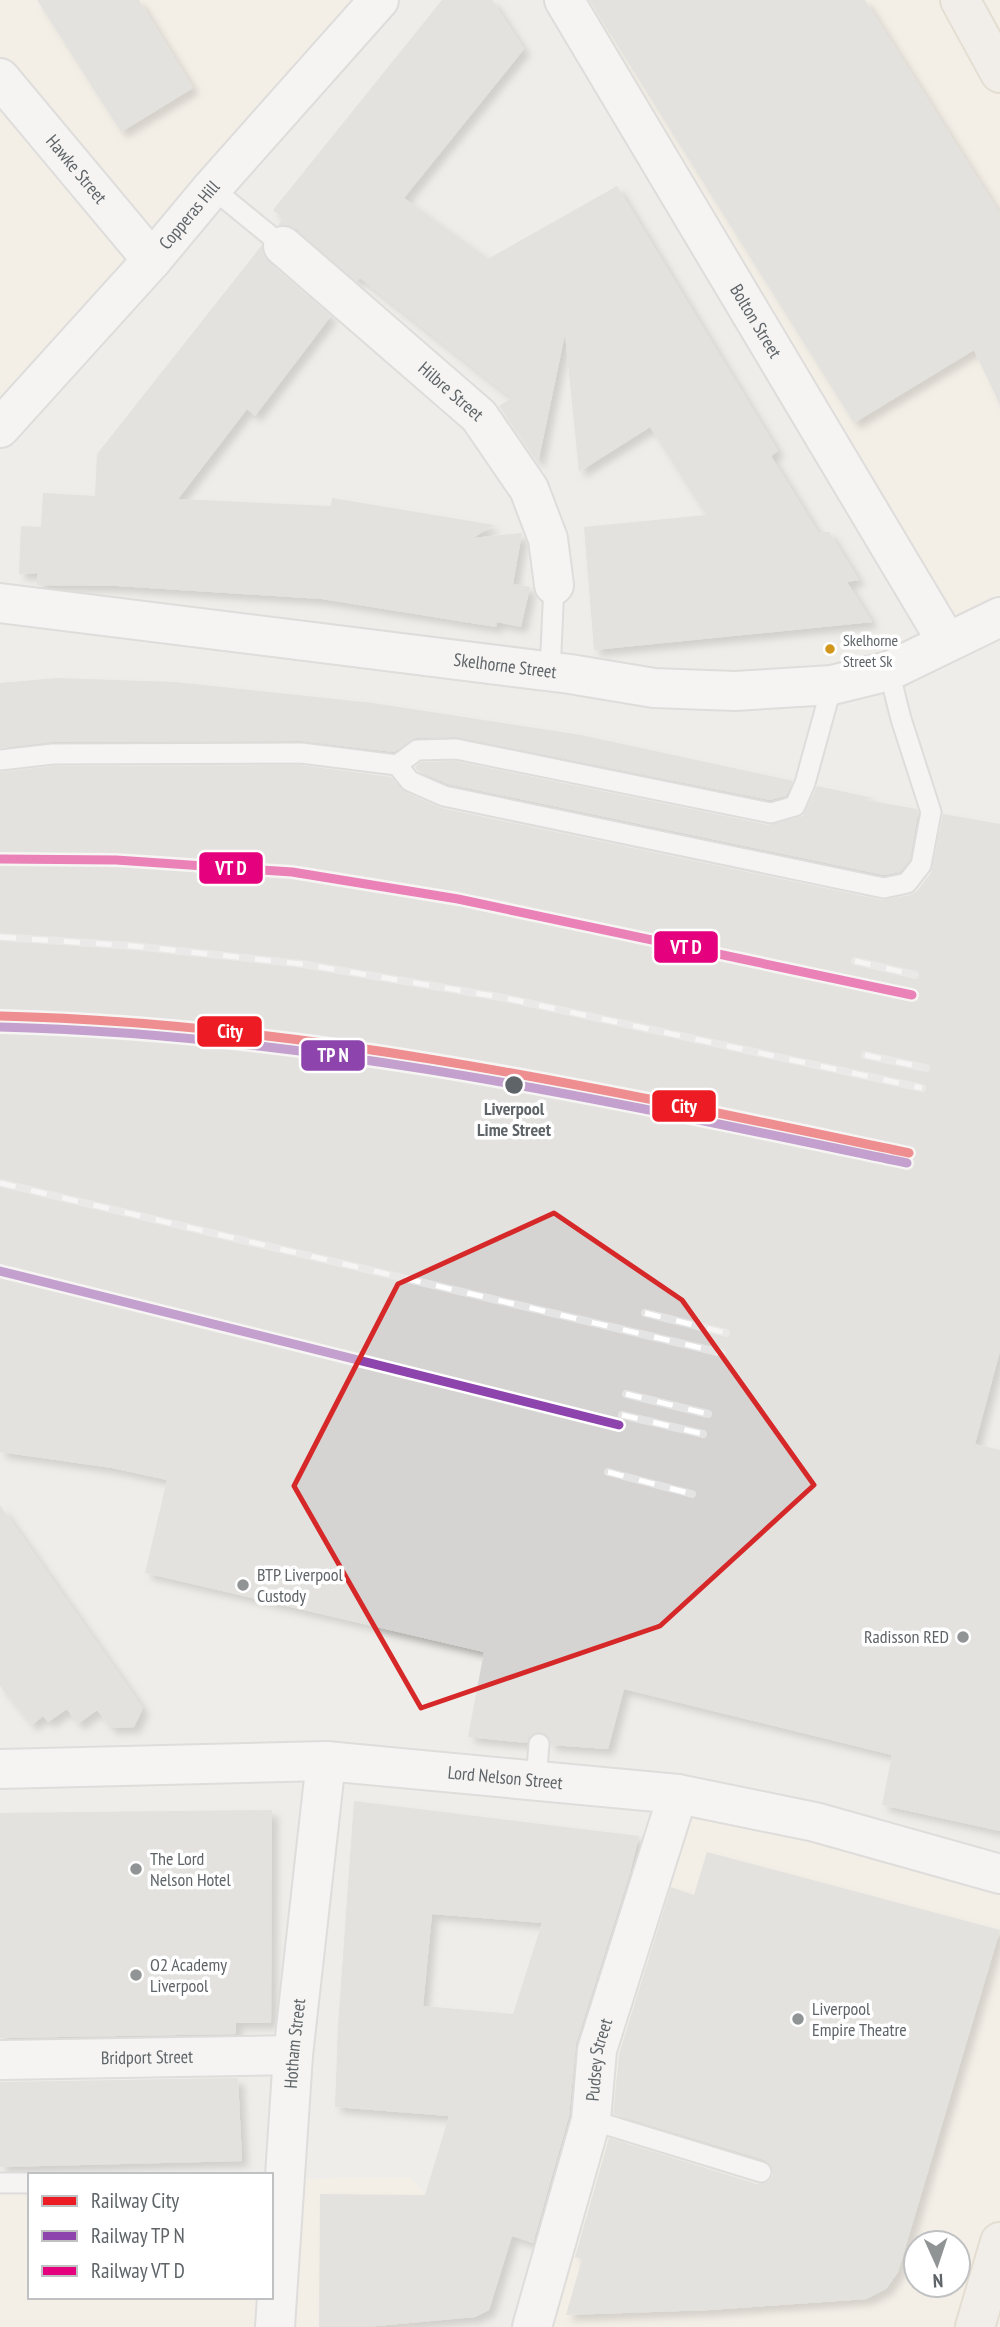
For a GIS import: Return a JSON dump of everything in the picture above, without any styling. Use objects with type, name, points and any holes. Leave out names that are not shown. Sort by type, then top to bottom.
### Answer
[{"type":"main road","points":[[960,0],[1000,73]]},
{"type":"main road","points":[[975,2327],[1000,2242]]},
{"type":"street","name":"Copperas Hill","points":[[0,428],[152,260],[212,188],[379,0]]},
{"type":"street","name":"Bolton Street","points":[[564,0],[947,642]]},
{"type":"street","name":"Hawke Street","points":[[0,78],[152,260]]},
{"type":"street","name":"Hilbre Street","points":[[283,246],[479,416],[529,489],[548,539],[554,585]]},
{"type":"street","name":"Skelhorne Street","points":[[0,603],[667,688],[735,691],[831,685],[889,671],[1000,617]]},
{"type":"street","name":"Lord Nelson Street","points":[[0,1769],[326,1761],[678,1794],[815,1822],[1000,1874]]},
{"type":"street","name":"Hotham Street","points":[[275,2327],[278,2179],[326,1761]]},
{"type":"street","name":"Pudsey Street","points":[[532,2327],[591,2120],[597,2050],[678,1794]]},
{"type":"street","name":"Bridport Street","points":[[0,2060],[293,2055]]},
{"type":"lane","name":"Hilbre Street","points":[[212,188],[283,246]]},
{"type":"lane","name":"Hilbre Street","points":[[550,672],[554,585]]},
{"type":"lane","points":[[397,765],[410,782],[444,796],[884,888],[907,883],[921,865],[930,812],[889,671]]},
{"type":"lane","points":[[0,760],[52,754],[301,753],[397,765],[418,750],[456,749],[771,813],[795,806],[805,783],[831,685]]},
{"type":"lane","points":[[536,1781],[539,1744]]},
{"type":"lane","points":[[591,2120],[761,2172]]},
{"type":"lane","points":[[0,2183],[28,2183]]},
{"type":"highlighted area","points":[[554,1213],[682,1300],[814,1485],[660,1626],[421,1708],[294,1486],[398,1284]]},
{"type":"shaded area","points":[[0,0],[379,0],[0,428]]},
{"type":"shaded area","points":[[564,0],[1000,0],[1000,620],[947,642]]},
{"type":"shaded area","points":[[678,1794],[1000,1876],[1000,2327],[532,2327]]},
{"type":"shaded area","points":[[411,2178],[425,2195],[415,2281],[415,2327],[0,2327],[0,2182],[28,2182],[28,2299],[273,2299],[273,2179]]},
{"type":"building","points":[[37,0],[139,0],[193,88],[121,132]]},
{"type":"building","points":[[442,0],[492,0],[524,49],[404,198],[488,259],[617,186],[778,451],[771,456],[818,532],[829,532],[859,580],[847,582],[872,622],[594,650],[584,527],[706,515],[650,427],[579,472],[565,334],[538,463],[499,406],[512,398],[360,278],[357,281],[297,229],[278,225],[283,218],[273,210]]},
{"type":"building","points":[[589,0],[865,0],[1000,214],[1000,405],[974,350],[854,423]]},
{"type":"building","points":[[262,245],[263,254],[269,263],[331,316],[255,416],[247,409],[178,499],[331,506],[332,498],[494,525],[473,538],[522,533],[513,584],[530,587],[521,627],[497,622],[496,627],[322,599],[118,586],[37,585],[37,573],[19,574],[21,526],[41,527],[43,493],[95,496],[97,454]]},
{"type":"building","points":[[57,678],[175,682],[373,703],[581,735],[793,781],[786,796],[770,800],[456,737],[416,738],[394,752],[301,741],[53,742],[0,748],[0,683]]},
{"type":"building","points":[[455,761],[769,825],[803,816],[817,786],[873,798],[865,800],[917,809],[918,813],[910,860],[900,872],[884,875],[448,784],[418,771],[415,767],[421,762]]},
{"type":"building","points":[[300,765],[391,777],[405,792],[441,808],[882,900],[910,895],[917,891],[931,873],[943,814],[1000,824],[1000,1351],[975,1444],[1000,1450],[1000,1831],[882,1805],[892,1755],[624,1689],[608,1749],[551,1745],[546,1734],[539,1732],[529,1737],[527,1743],[468,1737],[484,1652],[145,1573],[167,1480],[112,1468],[0,1452],[0,772],[54,766]]},
{"type":"building","points":[[0,1505],[143,1708],[134,1727],[111,1728],[97,1710],[78,1724],[67,1709],[48,1722],[43,1716],[32,1725],[0,1686]]},
{"type":"building","points":[[354,1801],[639,1836],[630,1873],[576,2044],[569,2116],[533,2243],[512,2236],[489,2310],[475,2317],[365,2327],[319,2327],[320,2194],[425,2195],[449,2116],[335,2107]],"holes":[[[432,1914],[542,1923],[513,2014],[423,2006]]]},
{"type":"building","points":[[272,1810],[271,2023],[236,2023],[236,2034],[0,2038],[0,1813]]},
{"type":"building","name":"Liverpool Empire Theatre","points":[[707,1852],[1000,1930],[911,2229],[902,2229],[902,2259],[898,2272],[886,2289],[866,2299],[709,2310],[566,2315],[582,2259],[575,2257],[609,2138],[757,2184],[769,2181],[773,2175],[770,2164],[765,2160],[613,2114],[619,2054],[671,1887],[694,1895]]},
{"type":"building","points":[[238,2078],[242,2161],[0,2167],[0,2082]]},
{"type":"railway","points":[[0,937],[133,946],[302,964],[505,998],[922,1088]]},
{"type":"railway","points":[[855,961],[915,975]]},
{"type":"railway","points":[[865,1055],[926,1068]]},
{"type":"railway","points":[[0,1183],[722,1353]]},
{"type":"railway","points":[[645,1313],[726,1333]]},
{"type":"railway","points":[[626,1394],[708,1414]]},
{"type":"railway","points":[[622,1415],[703,1434]]},
{"type":"railway","points":[[608,1472],[692,1494]]},
{"type":"rail line","name":"City","points":[[0,1016],[115,1021],[343,1046],[570,1084],[909,1153]]},
{"type":"transit line","points":[[0,859],[116,860],[292,872],[458,899],[912,995]]},
{"type":"transit line","points":[[0,1027],[115,1032],[229,1042],[343,1057],[570,1095],[907,1163]]},
{"type":"transit line","points":[[0,1271],[619,1425]]},
{"type":"place","name":"Skelhorne Street Sk","points":[[830,649]]},
{"type":"place","name":"Liverpool Lime Street","points":[[514,1085]]},
{"type":"place","name":"BTP Liverpool Custody","points":[[243,1585]]},
{"type":"place","name":"Radisson RED","points":[[963,1637]]},
{"type":"place","name":"The Lord Nelson Hotel","points":[[136,1869]]},
{"type":"place","name":"O2 Academy Liverpool","points":[[136,1975]]},
{"type":"place","name":"Liverpool Empire Theatre","points":[[798,2019]]}]
